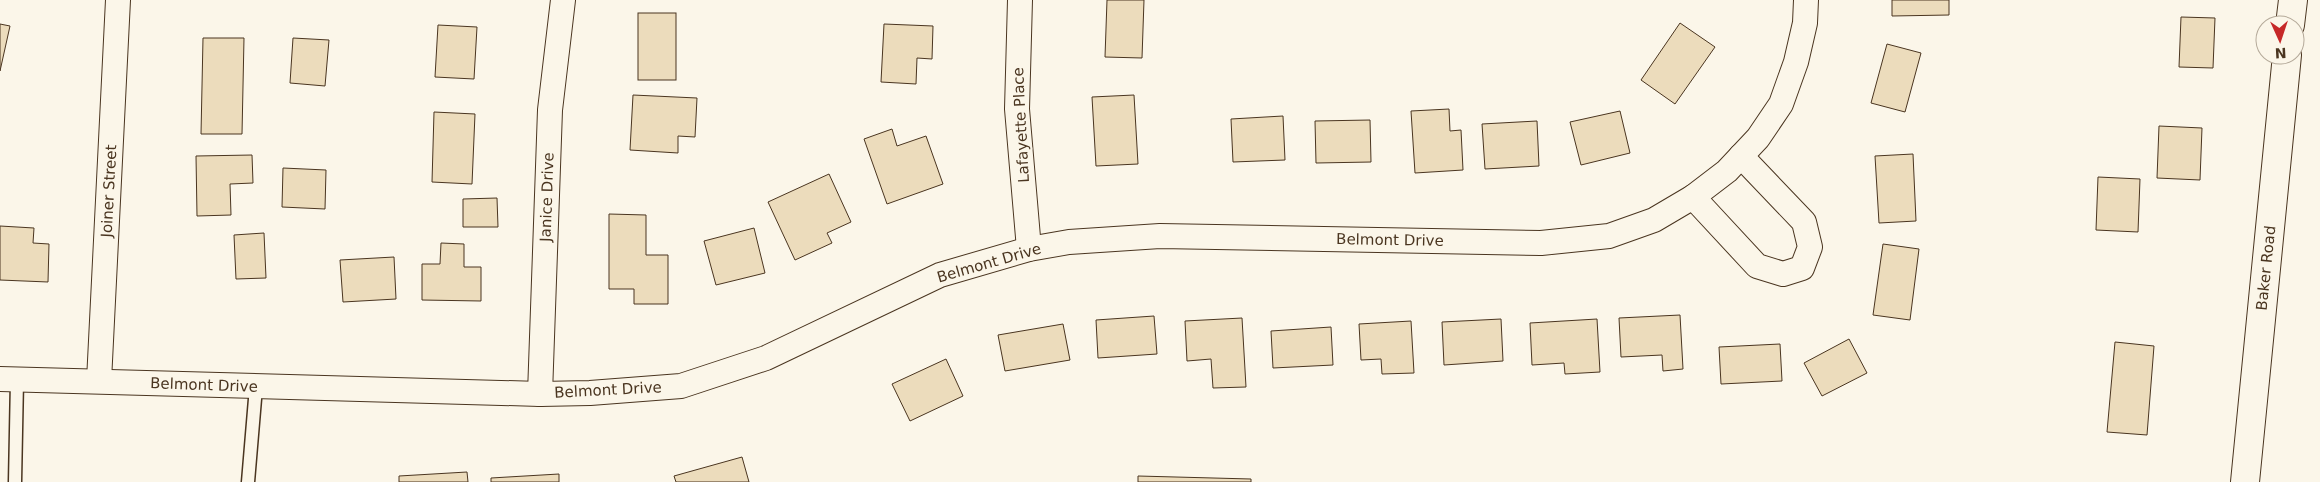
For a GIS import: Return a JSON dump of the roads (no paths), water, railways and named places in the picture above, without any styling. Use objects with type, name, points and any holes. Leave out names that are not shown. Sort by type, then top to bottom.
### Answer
[{"type":"street","name":"Joiner Street","points":[[99,381],[118,0]]},
{"type":"street","name":"Janice Drive","points":[[540,394],[550,110],[564,0]]},
{"type":"street","name":"Lafayette Place","points":[[1020,0],[1017,109],[1029,249]]},
{"type":"street","name":"Belmont Drive","points":[[9,380],[540,394],[590,393],[681,386],[766,358],[940,275],[1029,249],[1069,242],[1160,236],[1541,243],[1609,236],[1654,220],[1693,198],[1727,172],[1758,138],[1781,104],[1796,62],[1805,23],[1806,0]]},
{"type":"street","points":[[2291,15],[2293,0]]},
{"type":"street","name":"Baker Road","points":[[2245,482],[2286,65]]},
{"type":"street","points":[[1693,198],[1757,266],[1783,274],[1802,268],[1810,247],[1804,222],[1741,156]]},
{"type":"lane","points":[[9,380],[15,482]]},
{"type":"lane","points":[[248,482],[256,386]]}]
